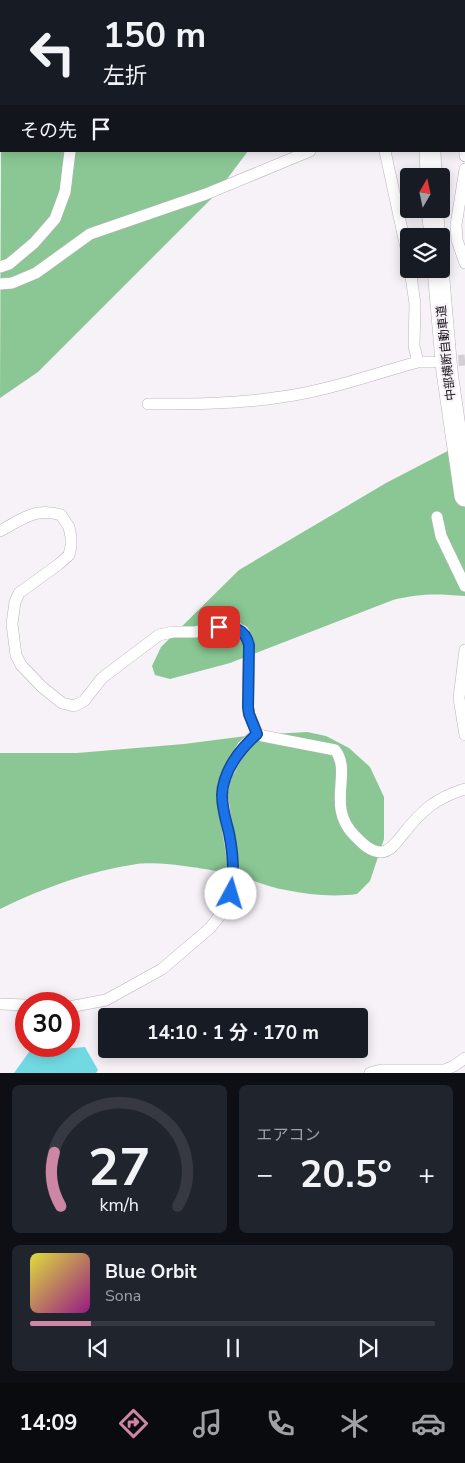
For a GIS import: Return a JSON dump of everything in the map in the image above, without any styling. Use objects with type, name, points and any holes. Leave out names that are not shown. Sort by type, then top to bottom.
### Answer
[{"type":"highway","points":[[430,152],[431,168]]},
{"type":"highway","name":"中部横断自動車道","points":[[439,278],[447,372],[465,496]]},
{"type":"street","points":[[0,267],[9,264],[34,243],[55,219],[65,192],[70,152]]},
{"type":"street","points":[[0,284],[12,283],[36,273],[90,234],[206,194],[308,152]]},
{"type":"street","points":[[385,152],[402,228]]},
{"type":"street","points":[[465,169],[456,225],[457,240],[465,263]]},
{"type":"street","points":[[411,278],[415,304],[414,346],[418,362]]},
{"type":"street","points":[[148,404],[223,404],[283,397],[332,386],[418,362],[433,362]]},
{"type":"street","points":[[0,531],[38,512],[47,512],[61,516],[69,527],[71,546],[69,555],[18,593],[12,624],[16,655],[21,665],[42,687],[62,703],[74,706],[84,701],[102,678],[159,635],[173,632],[195,632],[219,627],[237,628],[243,632],[249,645],[248,707],[257,734],[335,750],[339,755],[341,763],[340,802],[342,820],[367,847],[381,852],[387,851],[413,821],[432,803],[465,789]]},
{"type":"street","points":[[437,518],[441,536],[465,586]]},
{"type":"street","points":[[465,650],[459,698],[465,735]]},
{"type":"street","points":[[80,1005],[106,1000],[162,969],[210,928],[225,909],[231,894],[234,878],[222,795],[225,779],[233,763],[243,746],[257,734]]},
{"type":"street","points":[[0,1004],[15,1005]]},
{"type":"street","points":[[370,1073],[381,1070],[444,1070],[465,1058]]},
{"type":"green space","points":[[1,152],[247,152],[215,195],[38,372],[0,398]]},
{"type":"green space","points":[[465,442],[465,596],[429,595],[393,600],[230,663],[170,679],[155,675],[152,666],[161,647],[239,570],[386,483]]},
{"type":"green space","points":[[307,732],[326,736],[349,748],[370,767],[384,797],[384,839],[370,881],[357,894],[330,895],[304,893],[279,889],[221,872],[147,863],[119,867],[84,876],[50,887],[0,909],[0,753],[77,753],[184,744],[254,735]]},
{"type":"water","points":[[80,1047],[85,1047],[98,1070],[96,1073],[14,1073],[25,1057],[80,1057]]},
{"type":"tunnel","points":[[442,362],[465,360]]},
{"type":"route","points":[[219,627],[237,628],[247,638],[249,645],[248,707],[257,734],[243,746],[233,763],[225,779],[222,795],[233,862],[234,878],[231,894]]}]
